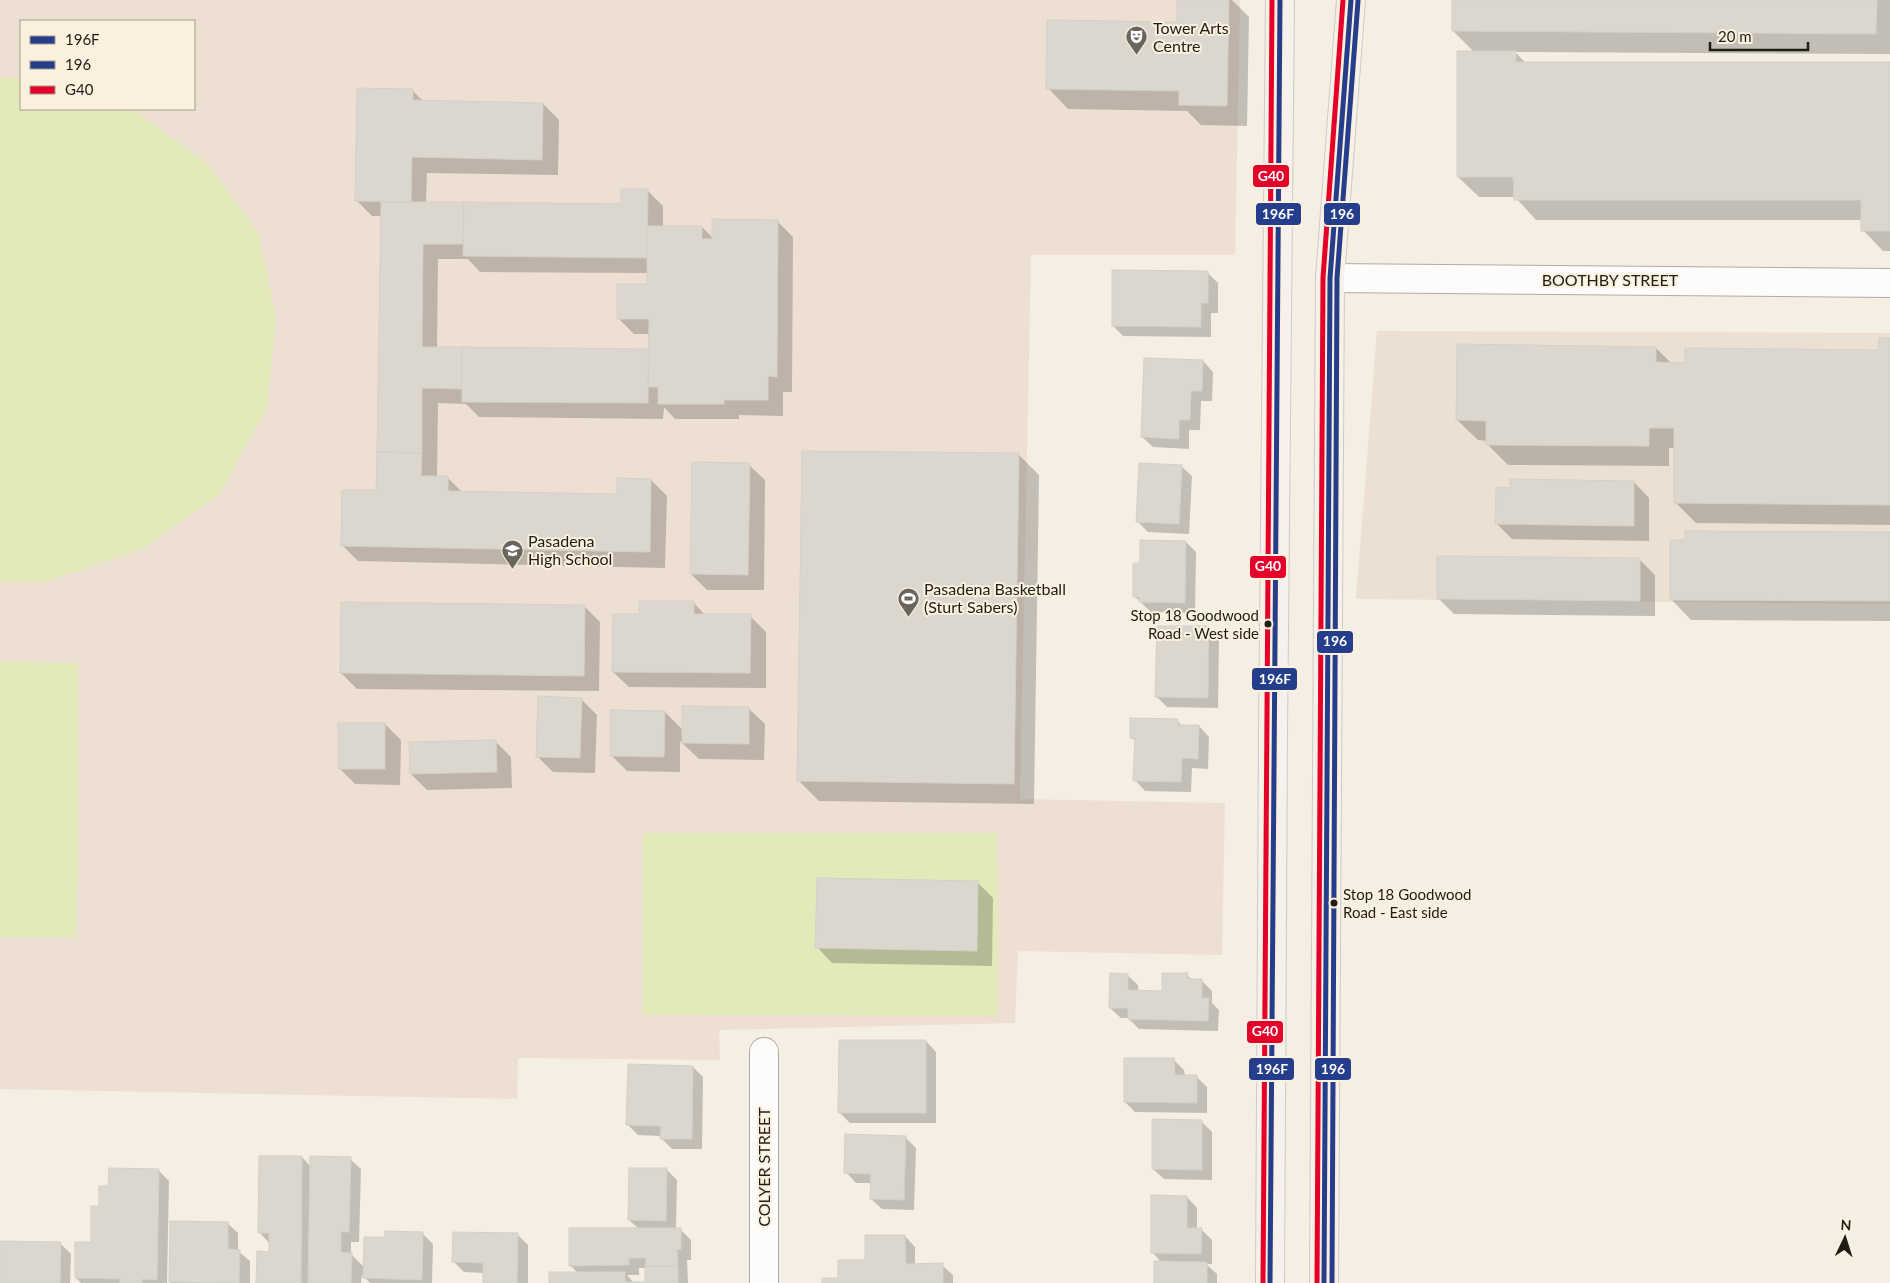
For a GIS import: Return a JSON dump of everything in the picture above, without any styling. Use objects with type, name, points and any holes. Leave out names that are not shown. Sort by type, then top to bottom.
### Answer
[{"type":"main road","points":[[1270,1283],[1280,0]]},
{"type":"main road","points":[[1324,1283],[1330,278],[1351,0]]},
{"type":"street","name":"BOOTHBY STREET","points":[[1330,278],[1890,282]]},
{"type":"street","name":"COLYER STREET","points":[[764,1052],[764,1283]]},
{"type":"shaded area","name":"Pasadena High School","points":[[0,0],[1240,0],[1235,255],[1031,255],[1020,799],[1225,803],[1222,955],[1018,951],[1015,1023],[719,1030],[720,1060],[518,1058],[517,1099],[0,1089]]},
{"type":"shaded area","points":[[1377,331],[1890,333],[1890,604],[1356,599]]},
{"type":"green space","points":[[0,78],[20,78],[20,110],[133,110],[207,163],[259,234],[276,319],[267,408],[220,493],[144,548],[45,582],[0,582]]},
{"type":"green space","points":[[0,662],[78,663],[77,937],[0,937]]},
{"type":"green space","points":[[643,833],[997,833],[998,1016],[643,1015]]},
{"type":"building","name":"Tower Arts Centre","points":[[1177,0],[1229,0],[1227,106],[1179,105],[1179,91],[1046,89],[1047,20],[1177,22]]},
{"type":"building","points":[[1452,0],[1877,0],[1876,34],[1452,31]]},
{"type":"building","points":[[1457,51],[1516,51],[1516,62],[1890,62],[1890,231],[1861,231],[1861,200],[1514,200],[1513,177],[1457,177]]},
{"type":"building","points":[[357,88],[413,89],[413,100],[543,103],[542,160],[412,157],[411,202],[355,201]]},
{"type":"building","points":[[621,189],[648,189],[647,258],[463,256],[464,202],[621,204]]},
{"type":"building","points":[[381,202],[464,202],[463,244],[423,244],[422,347],[462,347],[462,389],[422,388],[422,453],[377,452]]},
{"type":"building","points":[[712,219],[778,220],[777,377],[768,376],[768,400],[724,400],[724,404],[658,404],[658,387],[648,387],[649,319],[617,319],[617,284],[647,284],[647,226],[702,226],[702,239],[712,239]]},
{"type":"building","points":[[1112,270],[1208,271],[1208,303],[1201,303],[1201,327],[1112,326]]},
{"type":"building","points":[[1879,338],[1890,338],[1890,505],[1674,503],[1674,428],[1649,428],[1649,446],[1486,445],[1486,421],[1456,420],[1457,344],[1656,347],[1656,362],[1685,363],[1685,348],[1878,350]]},
{"type":"building","points":[[462,347],[649,349],[648,403],[462,402]]},
{"type":"building","points":[[1144,358],[1203,360],[1202,391],[1191,391],[1190,420],[1179,420],[1179,439],[1141,437]]},
{"type":"building","name":"Pasadena Basketball (Sturt Sabers)","points":[[802,451],[1019,453],[1014,784],[797,781]]},
{"type":"building","points":[[377,452],[422,453],[421,476],[448,476],[448,491],[617,494],[617,478],[651,479],[650,552],[341,546],[342,490],[376,490]]},
{"type":"building","points":[[692,462],[750,463],[748,575],[690,574]]},
{"type":"building","points":[[1139,463],[1182,465],[1179,524],[1136,522]]},
{"type":"building","points":[[1510,479],[1634,481],[1634,526],[1495,524],[1496,487],[1510,488]]},
{"type":"building","points":[[1685,531],[1890,532],[1890,601],[1670,600],[1670,540],[1685,540]]},
{"type":"building","points":[[1140,540],[1186,541],[1185,603],[1139,602],[1139,597],[1133,597],[1133,563],[1140,563]]},
{"type":"building","points":[[1437,556],[1640,558],[1640,601],[1437,599]]},
{"type":"building","points":[[639,601],[694,601],[694,614],[751,614],[750,673],[612,672],[613,614],[639,614]]},
{"type":"building","points":[[341,602],[585,605],[584,676],[340,673]]},
{"type":"building","points":[[1157,626],[1209,626],[1208,698],[1155,697]]},
{"type":"building","points":[[538,696],[582,698],[580,758],[536,757]]},
{"type":"building","points":[[682,706],[749,707],[749,744],[682,743]]},
{"type":"building","points":[[610,710],[665,711],[664,757],[610,756]]},
{"type":"building","points":[[1130,718],[1178,719],[1178,725],[1199,725],[1198,759],[1182,758],[1181,782],[1133,781],[1135,738],[1130,738]]},
{"type":"building","points":[[338,723],[385,723],[385,769],[338,769]]},
{"type":"building","points":[[496,740],[497,772],[410,774],[409,742]]},
{"type":"building","points":[[817,878],[978,881],[977,951],[815,948]]},
{"type":"building","points":[[1110,973],[1128,974],[1128,990],[1162,991],[1162,973],[1188,973],[1187,979],[1202,979],[1202,998],[1209,998],[1208,1021],[1128,1019],[1128,1008],[1109,1008]]},
{"type":"building","points":[[839,1040],[926,1040],[926,1113],[838,1113]]},
{"type":"building","points":[[1124,1058],[1174,1058],[1175,1075],[1197,1075],[1197,1103],[1124,1102]]},
{"type":"building","points":[[628,1064],[693,1066],[692,1139],[660,1139],[661,1126],[626,1125]]},
{"type":"building","points":[[1152,1119],[1202,1120],[1202,1170],[1152,1169]]},
{"type":"building","points":[[845,1134],[906,1136],[904,1200],[870,1199],[871,1174],[844,1173]]},
{"type":"building","points":[[259,1156],[302,1156],[301,1283],[256,1283],[257,1251],[269,1252],[269,1233],[258,1233]]},
{"type":"building","points":[[310,1156],[351,1157],[349,1232],[341,1232],[341,1252],[352,1253],[351,1283],[308,1283]]},
{"type":"building","points":[[109,1168],[159,1169],[157,1280],[142,1279],[142,1283],[120,1283],[120,1279],[75,1278],[75,1242],[91,1242],[91,1206],[99,1206],[99,1186],[108,1186]]},
{"type":"building","points":[[629,1168],[667,1168],[666,1221],[628,1220]]},
{"type":"building","points":[[1151,1195],[1187,1196],[1187,1228],[1202,1228],[1201,1254],[1151,1253]]},
{"type":"building","points":[[170,1221],[228,1222],[228,1249],[240,1250],[239,1283],[169,1282]]},
{"type":"building","points":[[569,1228],[681,1228],[681,1249],[677,1250],[678,1266],[645,1266],[646,1258],[629,1258],[629,1265],[569,1266]]},
{"type":"building","points":[[385,1231],[423,1232],[422,1280],[363,1278],[364,1237],[385,1237]]},
{"type":"building","points":[[453,1232],[518,1233],[517,1283],[483,1283],[483,1263],[452,1262]]},
{"type":"building","points":[[865,1235],[905,1235],[906,1264],[943,1263],[943,1283],[822,1283],[822,1278],[838,1278],[838,1260],[865,1260]]},
{"type":"building","points":[[0,1241],[61,1242],[60,1283],[0,1283]]},
{"type":"building","points":[[1154,1261],[1207,1262],[1207,1283],[1154,1283]]},
{"type":"building","points":[[645,1266],[678,1266],[678,1283],[549,1283],[549,1272],[625,1272],[625,1282],[645,1282]]},
{"type":"transit line","name":"G40","points":[[1263,1283],[1272,0]]},
{"type":"transit line","name":"196F","points":[[1270,1283],[1280,0]]},
{"type":"transit line","name":"G40","points":[[1317,1283],[1323,278],[1343,0]]},
{"type":"transit line","name":"196F","points":[[1324,1283],[1330,278],[1351,0]]},
{"type":"transit line","name":"196","points":[[1332,1283],[1337,278],[1358,1]]},
{"type":"place","name":"Tower Arts Centre","points":[[1137,56]]},
{"type":"place","name":"Pasadena High School","points":[[512,569]]},
{"type":"place","name":"Pasadena Basketball (Sturt Sabers)","points":[[908,617]]},
{"type":"place","name":"Stop 18 Goodwood Road - West side","points":[[1268,624]]},
{"type":"place","name":"Stop 18 Goodwood Road - East side","points":[[1334,903]]}]
